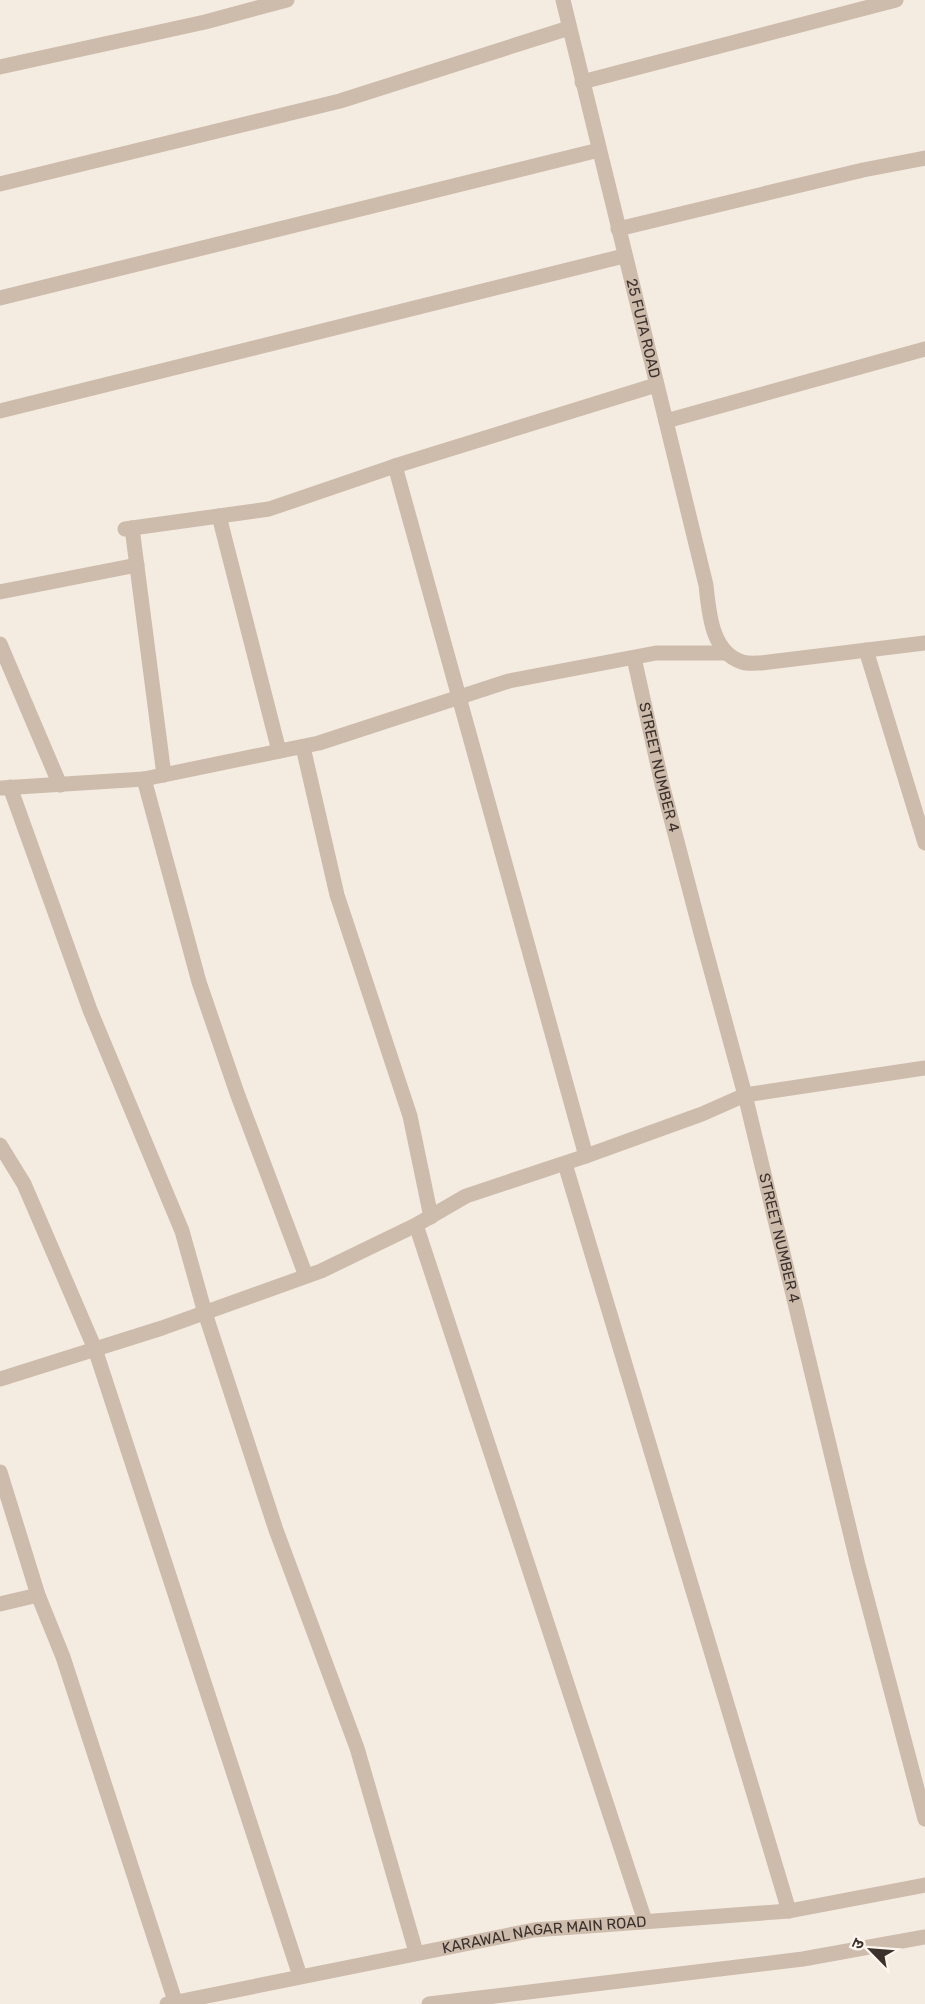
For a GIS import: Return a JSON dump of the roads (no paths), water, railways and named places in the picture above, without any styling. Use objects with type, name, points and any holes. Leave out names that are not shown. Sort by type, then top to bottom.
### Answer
[{"type":"street","points":[[0,67],[205,22],[287,0]]},
{"type":"street","name":"25 FUTA ROAD","points":[[563,0],[706,585],[713,631],[726,653]]},
{"type":"street","points":[[582,82],[896,0]]},
{"type":"street","points":[[0,184],[340,101],[569,28]]},
{"type":"street","points":[[0,298],[599,150]]},
{"type":"street","points":[[618,230],[863,170],[925,158]]},
{"type":"street","points":[[0,411],[624,256]]},
{"type":"street","points":[[666,422],[925,349]]},
{"type":"street","points":[[164,775],[137,564],[129,529],[268,509],[395,466],[656,385]]},
{"type":"street","points":[[395,466],[586,1156]]},
{"type":"street","points":[[219,516],[279,751]]},
{"type":"street","points":[[0,592],[137,564]]},
{"type":"street","points":[[417,1952],[357,1748],[276,1530],[205,1313],[182,1231],[90,1010],[5,788],[144,779],[303,747],[509,681],[656,653],[726,653],[743,662],[761,663],[925,643]]},
{"type":"street","points":[[0,644],[60,785]]},
{"type":"street","points":[[866,650],[925,843]]},
{"type":"street","name":"STREET NUMBER 4","points":[[634,658],[668,806],[745,1095],[858,1565],[925,1819]]},
{"type":"street","points":[[303,747],[337,895],[410,1116],[430,1217]]},
{"type":"street","points":[[144,779],[199,982],[237,1093],[306,1276]]},
{"type":"street","points":[[0,1379],[205,1313],[321,1271],[416,1225],[466,1196],[565,1164],[702,1114],[745,1095],[925,1068]]},
{"type":"street","points":[[0,1145],[24,1184],[95,1349],[300,1976]]},
{"type":"street","points":[[565,1164],[789,1911]]},
{"type":"street","points":[[416,1225],[645,1921]]},
{"type":"street","points":[[2,1482],[38,1595],[63,1657],[173,2003]]},
{"type":"street","points":[[0,1604],[38,1595]]},
{"type":"street","name":"KARAWAL NAGAR MAIN ROAD","points":[[173,2003],[534,1930],[789,1911],[925,1885]]},
{"type":"street","points":[[429,2004],[803,1959],[925,1937]]}]
